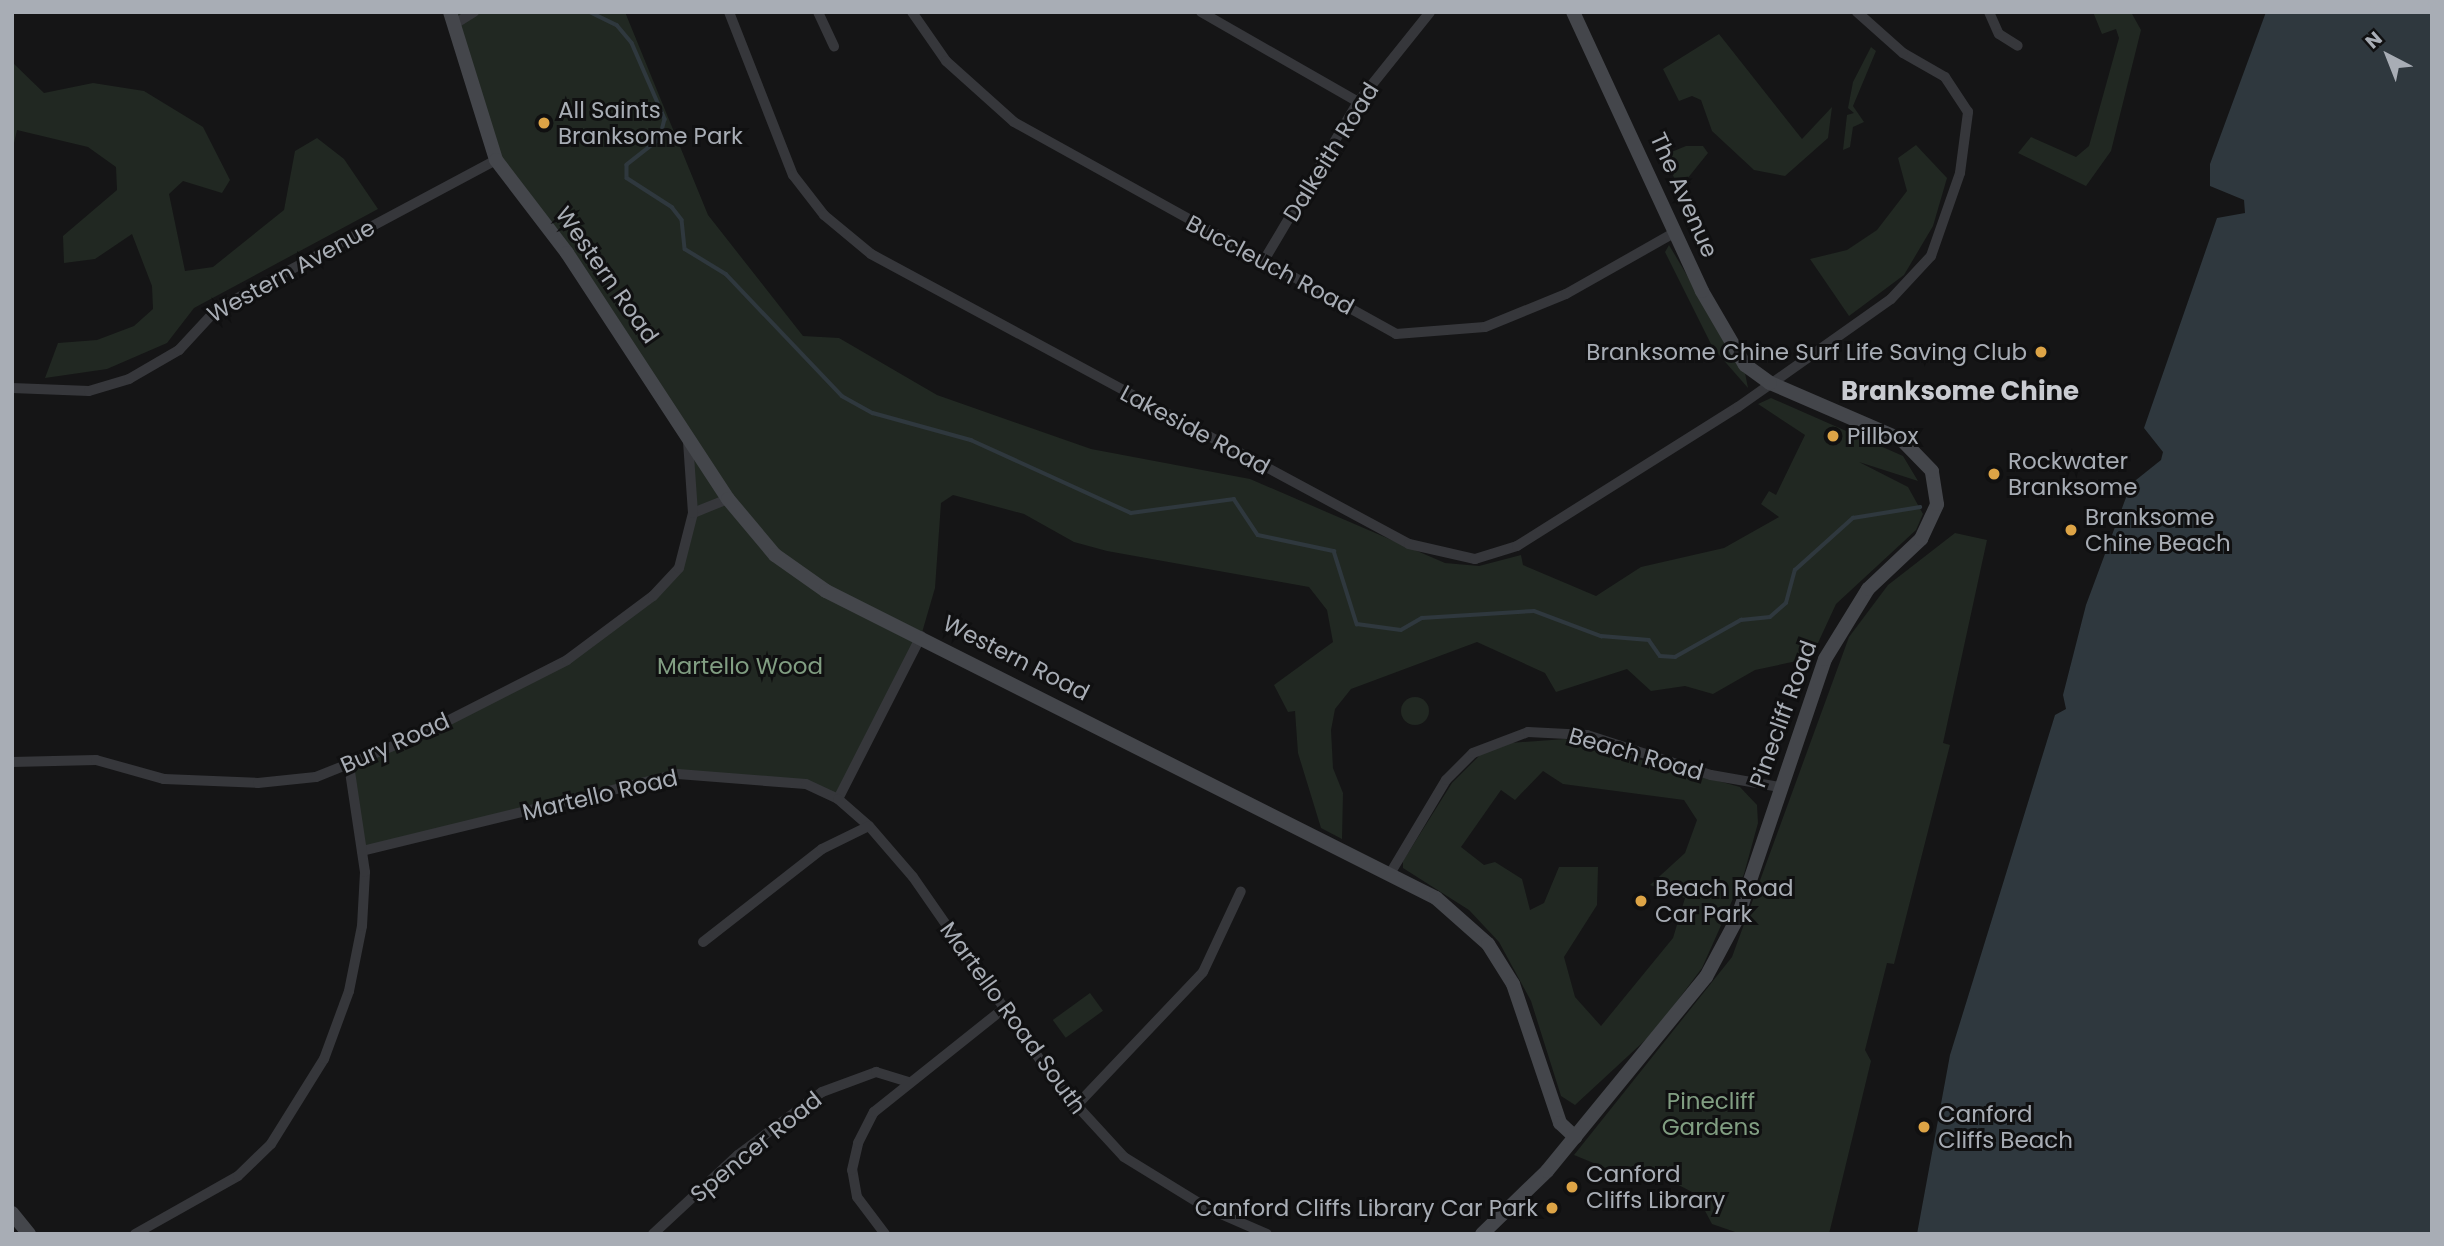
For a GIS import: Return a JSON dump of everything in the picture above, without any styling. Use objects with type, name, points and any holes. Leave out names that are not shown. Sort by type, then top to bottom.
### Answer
[{"type":"street","points":[[452,18],[474,12]]},
{"type":"street","name":"Lakeside Road","points":[[729,12],[793,176],[824,215],[871,254],[1409,544],[1475,559],[1517,546],[1770,383],[1918,274],[1951,211],[1969,130],[1955,87],[1857,12]]},
{"type":"street","points":[[818,12],[834,46]]},
{"type":"street","name":"Buccleuch Road","points":[[912,12],[946,61],[1014,122],[1396,334],[1435,334],[1485,327],[1566,294],[1674,233]]},
{"type":"street","points":[[1201,12],[1358,102]]},
{"type":"street","name":"Dalkeith Road","points":[[1263,262],[1358,102],[1430,12]]},
{"type":"street","name":"The Avenue","points":[[1573,12],[1674,233],[1737,354],[1770,383]]},
{"type":"street","points":[[1989,12],[1999,34],[2018,46]]},
{"type":"street","name":"Western Road","points":[[452,18],[496,160],[567,253],[688,433],[728,499],[775,555],[806,577],[1391,872],[1436,898],[1488,944],[1513,984],[1560,1123],[1575,1136]]},
{"type":"street","name":"Western Avenue","points":[[12,388],[89,391],[129,379],[179,349],[217,309],[496,160]]},
{"type":"street","name":"Pinecliff Road","points":[[1575,1136],[1666,1032],[1723,950],[1780,787],[1839,631],[1868,589],[1922,539],[1937,497],[1932,471],[1902,440],[1770,383]]},
{"type":"street","name":"Bury Road","points":[[12,762],[96,760],[202,783],[316,777],[349,765],[474,708],[606,635],[679,568],[692,513],[688,433]]},
{"type":"street","points":[[692,513],[728,499]]},
{"type":"street","points":[[838,799],[920,636]]},
{"type":"street","name":"Beach Road","points":[[1391,872],[1446,780],[1473,753],[1528,732],[1587,735],[1711,775],[1780,787]]},
{"type":"street","points":[[135,1234],[238,1176],[299,1106],[349,991],[362,926],[362,851],[349,765]]},
{"type":"street","name":"Martello Road","points":[[362,851],[678,774],[779,778],[838,799],[869,826],[913,877]]},
{"type":"street","points":[[704,942],[822,849],[869,826]]},
{"type":"street","name":"Martello Road South","points":[[913,877],[1074,1108],[1149,1176],[1267,1234]]},
{"type":"street","points":[[1074,1108],[1203,972],[1241,891]]},
{"type":"street","points":[[886,1234],[857,1197],[852,1170],[874,1112],[908,1082],[1003,1009]]},
{"type":"street","name":"Spencer Road","points":[[653,1234],[738,1155],[822,1092],[876,1072],[908,1082]]},
{"type":"street","points":[[1482,1234],[1575,1136]]},
{"type":"street","points":[[12,1213],[29,1234]]},
{"type":"green space","name":"Martello Wood","points":[[450,12],[625,12],[708,215],[803,336],[839,338],[937,395],[1091,449],[1250,479],[1445,563],[1479,566],[1521,555],[1523,565],[1596,596],[1641,567],[1724,548],[1779,517],[1761,504],[1769,491],[1776,495],[1805,435],[1758,404],[1771,398],[1903,456],[1918,481],[1859,462],[1908,487],[1923,514],[1916,530],[1836,604],[1811,658],[1755,670],[1713,694],[1685,686],[1651,691],[1627,669],[1556,692],[1545,673],[1477,642],[1351,689],[1335,709],[1331,730],[1333,768],[1343,793],[1342,839],[1321,828],[1298,753],[1295,711],[1288,712],[1274,685],[1333,642],[1327,610],[1309,587],[1107,551],[1074,542],[1024,514],[953,495],[941,503],[935,588],[921,636],[838,799],[806,784],[678,774],[362,851],[349,765],[418,736],[606,635],[679,568],[693,513],[688,433],[506,177]]},
{"type":"green space","points":[[2093,12],[2131,12],[2141,30],[2111,151],[2086,186],[2018,153],[2031,137],[2076,157],[2089,146],[2119,38],[2116,29],[2102,34]]},
{"type":"green space","points":[[1719,34],[1802,139],[1832,107],[1828,138],[1785,176],[1754,170],[1712,131],[1701,100],[1692,96],[1679,101],[1663,69]]},
{"type":"green space","points":[[1871,47],[1876,51],[1853,106],[1864,122],[1853,127],[1850,147],[1843,150],[1847,115],[1854,113],[1848,108],[1853,82]]},
{"type":"green space","points":[[12,62],[44,93],[93,83],[144,91],[203,127],[230,180],[222,193],[183,181],[169,194],[185,271],[213,267],[284,210],[295,151],[317,138],[344,159],[378,209],[194,308],[167,343],[107,369],[45,378],[58,343],[97,340],[134,326],[153,309],[152,286],[132,234],[95,259],[64,263],[63,236],[117,190],[116,167],[88,147],[17,130],[12,152]]},
{"type":"green space","points":[[1916,145],[1947,178],[1933,226],[1904,275],[1849,316],[1810,259],[1847,250],[1877,230],[1907,191],[1898,158]]},
{"type":"green space","points":[[1686,146],[1703,146],[1708,153],[1679,189],[1664,155]]},
{"type":"green space","points":[[1669,245],[1745,373],[1748,388],[1713,348],[1665,252]]},
{"type":"green space","name":"Pinecliff Gardens","points":[[1955,533],[1987,540],[1943,743],[1950,745],[1894,964],[1887,963],[1865,1050],[1871,1061],[1829,1234],[1741,1234],[1712,1224],[1696,1194],[1665,1178],[1613,1171],[1574,1155],[1732,957],[1849,637],[1888,585]]},
{"type":"green space","points":[[1415,697],[1425,701],[1429,711],[1425,721],[1415,725],[1405,721],[1401,711],[1405,701]]},
{"type":"green space","points":[[1565,739],[1740,787],[1757,805],[1758,823],[1744,874],[1702,968],[1654,1032],[1575,1105],[1561,1096],[1531,1001],[1499,942],[1469,910],[1403,868],[1403,861],[1452,783],[1480,755],[1509,743]],"holes":[[[1543,771],[1563,784],[1684,800],[1697,820],[1685,853],[1650,885],[1685,898],[1673,938],[1601,1026],[1575,997],[1564,957],[1597,905],[1598,867],[1559,867],[1544,903],[1530,910],[1522,879],[1495,862],[1484,865],[1461,847],[1501,790],[1515,800]]]},
{"type":"green space","points":[[1090,993],[1103,1011],[1066,1038],[1053,1020]]},
{"type":"shaded area","points":[[2266,12],[2432,12],[2432,1234],[1917,1234],[1950,1055],[2055,715],[2066,709],[2063,695],[2086,605],[2131,484],[2161,460],[2163,452],[2144,428],[2217,218],[2245,213],[2244,200],[2210,186],[2210,164]]},
{"type":"waterway","points":[[590,12],[617,25],[632,43],[665,119],[660,139],[627,165],[627,178],[672,207],[682,220],[685,249],[726,274],[842,396],[873,413],[971,440],[1131,513],[1234,499],[1258,535],[1334,551],[1357,624],[1401,630],[1422,618],[1534,611],[1601,636],[1649,640],[1660,656],[1675,657],[1741,620],[1770,617],[1786,603],[1795,570],[1853,518],[1920,507]]},
{"type":"place","name":"All Saints Branksome Park","points":[[544,123]]},
{"type":"place","name":"Branksome Chine Surf Life Saving Club","points":[[2041,352]]},
{"type":"place","name":"Pillbox","points":[[1833,436]]},
{"type":"place","name":"Rockwater Branksome","points":[[1994,474]]},
{"type":"place","name":"Branksome Chine Beach","points":[[2071,530]]},
{"type":"place","name":"Beach Road Car Park","points":[[1641,901]]},
{"type":"place","name":"Canford Cliffs Beach","points":[[1924,1127]]},
{"type":"place","name":"Canford Cliffs Library","points":[[1572,1187]]},
{"type":"place","name":"Canford Cliffs Library Car Park","points":[[1552,1208]]},
{"type":"district","name":"Branksome Chine","points":[[1960,392]]}]
